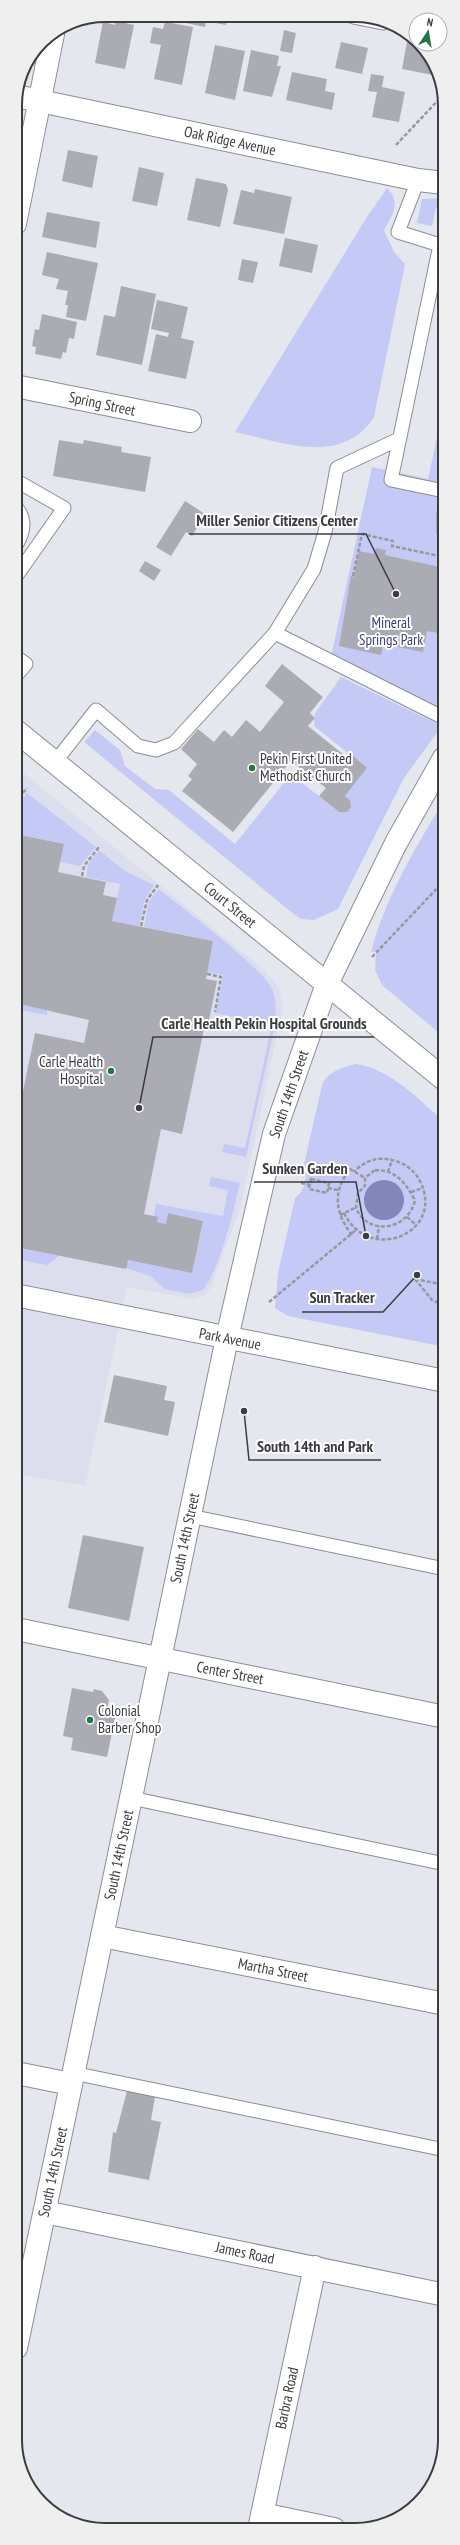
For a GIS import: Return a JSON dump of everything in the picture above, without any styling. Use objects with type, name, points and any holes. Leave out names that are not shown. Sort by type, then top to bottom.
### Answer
[{"type":"street","points":[[22,190],[51,42]]},
{"type":"street","name":"Oak Ridge Avenue","points":[[22,97],[418,180],[438,182]]},
{"type":"street","name":"Spring Street","points":[[22,387],[190,421]]},
{"type":"street","name":"Court Street","points":[[22,736],[438,1074]]},
{"type":"street","name":"South 14th Street","points":[[22,2320],[227,1338],[274,1134],[327,984],[396,842],[438,768]]},
{"type":"street","name":"Park Avenue","points":[[22,1296],[438,1380]]},
{"type":"street","name":"Center Street","points":[[22,1630],[438,1716]]},
{"type":"street","name":"Martha Street","points":[[102,1936],[438,2003]]},
{"type":"street","points":[[22,2074],[72,2079]]},
{"type":"street","name":"James Road","points":[[45,2212],[438,2293]]},
{"type":"street","name":"Barbra Road","points":[[261,2521],[315,2267]]},
{"type":"street","points":[[261,2521],[279,2523]]},
{"type":"lane","points":[[418,180],[398,232],[438,244]]},
{"type":"lane","points":[[438,254],[391,480],[438,490]]},
{"type":"lane","points":[[55,762],[96,710],[138,746],[156,750],[174,743],[275,633],[314,569],[325,532],[338,468],[399,439]]},
{"type":"lane","points":[[22,484],[64,508],[22,568]]},
{"type":"lane","points":[[22,517],[24,520],[22,533]]},
{"type":"lane","points":[[275,633],[438,715]]},
{"type":"lane","points":[[22,661],[26,664],[22,669]]},
{"type":"lane","points":[[190,1516],[438,1568]]},
{"type":"lane","points":[[131,1798],[438,1863]]},
{"type":"lane","points":[[72,2079],[438,2149]]},
{"type":"path","points":[[396,145],[438,101]]},
{"type":"path","points":[[353,576],[362,534],[393,541],[392,546],[438,556]]},
{"type":"path","points":[[22,794],[27,788]]},
{"type":"path","points":[[82,876],[84,866],[99,846]]},
{"type":"path","points":[[141,926],[147,900],[158,885]]},
{"type":"path","points":[[372,956],[438,886]]},
{"type":"path","points":[[207,974],[221,977],[214,1012]]},
{"type":"path","points":[[344,1213],[356,1230],[377,1239],[395,1238],[416,1225],[424,1212],[423,1188],[417,1175],[403,1163],[392,1160],[373,1160],[359,1167],[354,1172]]},
{"type":"path","points":[[388,1172],[392,1160]]},
{"type":"path","points":[[352,1235],[340,1215],[338,1190],[350,1169],[365,1178]]},
{"type":"path","points":[[375,1170],[388,1172],[402,1180],[415,1200],[413,1210],[407,1217],[394,1224],[372,1226],[364,1221],[356,1208],[358,1192],[365,1186],[365,1178],[375,1170]]},
{"type":"path","points":[[311,1179],[329,1183],[328,1188],[327,1193],[309,1189],[311,1179]]},
{"type":"path","points":[[301,1183],[310,1185]]},
{"type":"path","points":[[328,1188],[338,1190]]},
{"type":"path","points":[[410,1192],[423,1188]]},
{"type":"path","points":[[340,1215],[356,1208]]},
{"type":"path","points":[[407,1217],[416,1225]]},
{"type":"path","points":[[377,1239],[379,1226]]},
{"type":"path","points":[[269,1302],[352,1235],[356,1230]]},
{"type":"path","points":[[438,1284],[415,1279],[432,1300],[438,1303]]},
{"type":"shaded area","points":[[22,772],[264,970],[279,988],[283,1007],[240,1209],[212,1285],[206,1295],[193,1299],[127,1287],[85,1486],[22,1475]]},
{"type":"shaded area","points":[[384,1180],[392,1182],[398,1186],[402,1192],[404,1200],[402,1208],[398,1214],[392,1218],[384,1220],[376,1218],[370,1214],[366,1208],[364,1200],[366,1192],[370,1186],[376,1182]]},
{"type":"green space","points":[[387,188],[392,193],[395,204],[384,230],[394,252],[405,264],[374,417],[361,432],[345,442],[328,446],[310,447],[291,445],[235,432],[365,220]]},
{"type":"green space","points":[[438,198],[438,208],[436,208],[432,226],[417,223],[422,199]]},
{"type":"green space","name":"Mineral Springs Park","points":[[438,433],[438,715],[330,661],[372,467],[428,479]]},
{"type":"green space","points":[[341,677],[438,724],[438,731],[404,778],[338,909],[314,920],[301,919],[290,911],[84,742],[95,730],[120,750],[125,766],[155,789],[169,790],[235,844],[291,774],[339,812],[350,807],[350,800],[345,796],[367,768],[314,726],[315,713]]},
{"type":"green space","points":[[27,793],[96,847],[80,866],[60,862],[64,844],[22,835],[22,799]]},
{"type":"green space","points":[[438,811],[438,1032],[382,985],[375,970],[376,951],[371,952],[384,912],[422,837]]},
{"type":"green space","points":[[99,850],[125,871],[154,885],[145,899],[139,926],[112,921],[120,884],[86,877],[88,864]]},
{"type":"green space","points":[[159,889],[254,967],[265,979],[274,994],[276,1007],[275,1025],[246,1157],[222,1152],[224,1144],[245,1148],[272,1025],[216,1013],[223,975],[207,972],[213,941],[144,927],[149,901]]},
{"type":"green space","points":[[22,1005],[47,1010],[47,1015],[22,1010]]},
{"type":"green space","points":[[355,1064],[380,1072],[403,1086],[438,1116],[438,1346],[288,1316],[275,1308],[278,1273],[295,1198],[299,1195],[305,1183],[304,1164],[322,1085],[328,1076],[340,1069]]},
{"type":"green space","points":[[211,1177],[240,1183],[221,1254],[203,1290],[189,1294],[165,1289],[150,1276],[126,1268],[128,1260],[192,1273],[203,1221],[168,1213],[166,1224],[157,1222],[154,1216],[156,1204],[223,1216],[228,1190],[209,1186]]},
{"type":"green space","points":[[22,1248],[59,1256],[47,1265],[22,1260]]},
{"type":"building","points":[[103,22],[115,25],[116,22],[120,22],[134,25],[125,69],[95,63]]},
{"type":"building","points":[[165,22],[193,27],[182,85],[154,79],[161,45],[150,43],[153,27],[163,29]]},
{"type":"building","points":[[181,22],[206,22],[205,27]]},
{"type":"building","points":[[210,22],[226,22],[226,25]]},
{"type":"building","points":[[284,30],[296,33],[292,53],[280,51]]},
{"type":"building","points":[[341,42],[368,48],[362,74],[335,68]]},
{"type":"building","points":[[407,42],[408,52],[419,52],[433,75],[402,69]]},
{"type":"building","points":[[215,45],[245,51],[235,100],[205,93]]},
{"type":"building","points":[[251,50],[279,56],[277,66],[281,66],[272,97],[243,91]]},
{"type":"building","points":[[292,72],[327,79],[325,91],[335,93],[332,110],[286,100]]},
{"type":"building","points":[[371,74],[384,76],[382,87],[405,92],[399,122],[372,117],[377,92],[368,91]]},
{"type":"building","points":[[68,150],[98,156],[92,188],[62,181]]},
{"type":"building","points":[[139,167],[164,173],[157,206],[132,201]]},
{"type":"building","points":[[196,178],[226,184],[228,190],[220,227],[187,220]]},
{"type":"building","points":[[255,189],[292,197],[284,234],[233,224],[241,190],[254,193]]},
{"type":"building","points":[[47,212],[100,222],[96,248],[42,237]]},
{"type":"building","points":[[285,238],[318,245],[312,273],[279,266]]},
{"type":"building","points":[[47,252],[98,263],[86,321],[66,317],[68,305],[65,305],[68,291],[56,289],[59,279],[42,275]]},
{"type":"building","points":[[242,259],[258,262],[253,283],[238,280]]},
{"type":"building","points":[[121,286],[156,294],[142,365],[96,355],[104,315],[115,317]]},
{"type":"building","points":[[157,300],[188,307],[181,338],[194,341],[186,379],[148,371],[156,334],[168,337],[169,333],[151,329]]},
{"type":"building","points":[[42,314],[77,322],[74,339],[69,338],[66,353],[63,352],[61,359],[35,354],[36,347],[32,346],[35,329],[39,330]]},
{"type":"building","points":[[59,440],[83,444],[84,440],[122,447],[121,452],[151,457],[145,492],[53,476]]},
{"type":"building","points":[[185,501],[205,514],[192,536],[186,532],[171,556],[156,547]]},
{"type":"building","points":[[376,548],[386,550],[385,555],[438,567],[438,633],[427,631],[423,652],[383,644],[381,655],[339,646],[351,576],[354,577],[359,551],[374,554]]},
{"type":"building","points":[[145,561],[161,570],[154,581],[139,571]]},
{"type":"building","points":[[282,664],[323,697],[310,713],[315,718],[308,726],[349,759],[352,755],[367,768],[345,796],[350,800],[351,807],[347,812],[339,812],[319,796],[326,788],[291,761],[233,832],[182,791],[192,779],[188,776],[197,764],[181,749],[198,729],[214,742],[224,730],[232,737],[246,720],[260,732],[284,702],[265,686]]},
{"type":"building","name":"Carle Health Hospital","points":[[22,835],[64,844],[58,872],[106,882],[103,895],[117,898],[112,921],[213,941],[206,979],[217,981],[207,1030],[204,1029],[182,1134],[161,1129],[144,1214],[158,1217],[157,1222],[166,1224],[168,1213],[203,1221],[192,1273],[128,1260],[126,1269],[22,1248],[22,1096],[35,1033],[84,1043],[89,1020],[22,1005]]},
{"type":"building","points":[[114,1375],[167,1386],[164,1400],[175,1402],[168,1436],[104,1422]]},
{"type":"building","points":[[83,1535],[144,1547],[129,1621],[68,1608]]},
{"type":"building","points":[[72,1688],[93,1692],[94,1689],[102,1691],[109,1700],[106,1716],[115,1718],[107,1757],[71,1750],[73,1738],[63,1736]]},
{"type":"building","points":[[127,2091],[155,2097],[151,2120],[161,2122],[149,2180],[108,2172],[113,2132],[116,2133]]},
{"type":"place","name":"Miller Senior Citizens Center","points":[[396,594]]},
{"type":"place","name":"Pekin First United Methodist Church","points":[[252,768]]},
{"type":"place","name":"Carle Health Hospital","points":[[111,1071]]},
{"type":"place","name":"Carle Health Pekin Hospital Grounds","points":[[139,1108]]},
{"type":"place","name":"Sunken Garden","points":[[366,1236]]},
{"type":"place","name":"Sun Tracker","points":[[417,1275]]},
{"type":"place","name":"South 14th and Park","points":[[244,1411]]},
{"type":"place","name":"Colonial Barber Shop","points":[[90,1720]]}]
